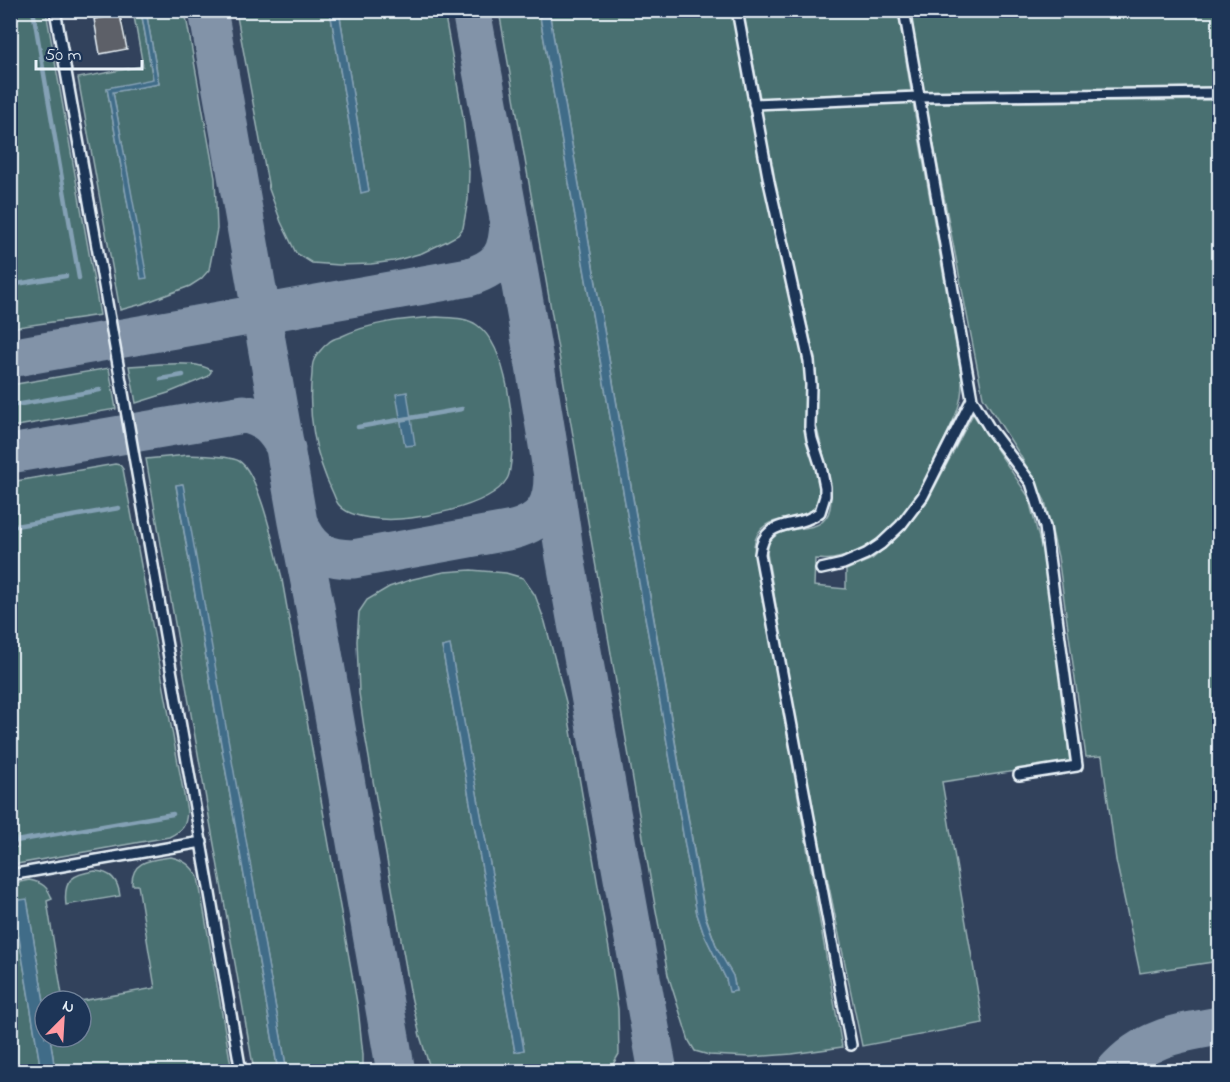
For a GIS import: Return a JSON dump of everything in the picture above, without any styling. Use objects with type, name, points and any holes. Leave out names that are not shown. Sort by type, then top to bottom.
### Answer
[{"type":"lane","points":[[55,10],[242,1071]]},
{"type":"lane","points":[[738,10],[769,182],[809,361],[810,428],[821,467],[825,496],[820,512],[814,518],[771,531],[762,541],[760,554],[851,1045]]},
{"type":"lane","points":[[903,10],[972,399],[990,429],[1031,483],[1045,527],[1077,766],[1019,775]]},
{"type":"lane","points":[[754,104],[918,98],[1220,93]]},
{"type":"lane","points":[[821,569],[843,564],[866,554],[881,544],[901,525],[923,496],[972,399]]},
{"type":"lane","points":[[10,875],[202,842]]},
{"type":"shaded area","points":[[10,11],[1219,11],[1219,1071],[11,1071]]},
{"type":"shaded area","points":[[141,11],[146,11],[159,84],[113,92],[147,278],[141,279],[107,88],[153,79]]},
{"type":"shaded area","points":[[330,11],[339,11],[369,191],[361,193]]},
{"type":"shaded area","points":[[539,11],[549,11],[705,916],[717,948],[733,976],[736,991],[729,992],[726,979],[703,932],[697,914]]},
{"type":"shaded area","points":[[407,392],[415,445],[405,446],[396,394]]},
{"type":"shaded area","points":[[183,484],[287,1071],[278,1071],[176,485]]},
{"type":"shaded area","points":[[450,645],[524,1050],[515,1052],[442,647]]},
{"type":"shaded area","points":[[27,899],[42,989],[33,989],[33,1022],[13,901]]},
{"type":"shaded area","points":[[37,1049],[52,1049],[55,1071],[41,1071]]},
{"type":"green space","points":[[11,10],[46,11],[100,315],[11,328]]},
{"type":"green space","points":[[133,11],[141,11],[153,80],[107,88],[141,278],[146,278],[113,92],[159,84],[146,11],[185,11],[215,178],[217,229],[209,270],[201,279],[190,286],[120,310],[78,78],[143,66]]},
{"type":"green space","points":[[236,11],[330,11],[361,192],[369,191],[339,11],[444,11],[463,116],[469,172],[468,200],[463,228],[458,235],[422,253],[394,261],[371,264],[312,263],[296,253],[269,189]]},
{"type":"green space","points":[[499,11],[539,11],[697,914],[730,992],[736,991],[733,976],[717,948],[705,914],[549,11],[732,11],[763,175],[802,350],[806,387],[805,430],[820,487],[815,507],[807,514],[766,525],[758,533],[754,546],[842,1047],[750,1057],[709,1055],[695,1051],[689,1041],[668,975],[654,900]]},
{"type":"green space","points":[[743,11],[898,11],[911,91],[760,98]]},
{"type":"green space","points":[[910,11],[1219,11],[1219,87],[924,92]]},
{"type":"green space","points":[[1219,100],[1219,961],[1140,973],[1116,860],[1102,756],[1086,757],[1058,557],[1045,501],[1020,455],[983,397],[926,105],[929,103]]},
{"type":"green space","points":[[913,103],[962,379],[961,398],[926,480],[909,507],[891,528],[869,545],[846,556],[815,559],[814,586],[846,589],[846,570],[872,559],[891,543],[927,502],[973,414],[1028,496],[1050,580],[1070,763],[942,782],[983,1023],[862,1046],[802,756],[767,553],[770,541],[778,534],[820,523],[826,517],[831,499],[827,469],[817,429],[813,422],[817,386],[813,350],[774,182],[761,110],[765,107]]},
{"type":"green space","points":[[437,317],[458,318],[473,322],[488,336],[496,351],[503,369],[511,409],[512,447],[508,477],[498,489],[485,497],[449,511],[394,519],[370,518],[348,512],[336,501],[317,450],[311,404],[314,360],[329,342],[352,332],[388,322]]},
{"type":"green space","points":[[193,365],[205,367],[211,372],[207,377],[136,403],[129,366]]},
{"type":"green space","points":[[109,368],[116,409],[11,427],[11,385]]},
{"type":"green space","points":[[188,455],[222,457],[239,461],[253,480],[270,531],[281,574],[358,1008],[363,1071],[287,1071],[182,484],[176,486],[278,1071],[254,1071],[146,459]]},
{"type":"green space","points":[[120,465],[123,469],[187,811],[186,821],[181,830],[169,837],[11,865],[10,848],[18,847],[10,806],[11,482]]},
{"type":"green space","points":[[471,570],[506,573],[523,578],[535,595],[545,622],[566,702],[618,1009],[619,1054],[612,1066],[604,1071],[431,1071],[411,996],[366,741],[359,693],[357,641],[359,612],[367,600],[389,587],[444,572]],"holes":[[[450,646],[524,1050],[515,1052],[442,647]]]},
{"type":"green space","points":[[171,857],[180,860],[193,869],[198,877],[232,1071],[55,1071],[52,1049],[93,1049],[93,999],[155,988],[138,885],[132,885],[135,870],[144,863]]},
{"type":"green space","points":[[95,871],[113,878],[118,885],[120,896],[66,905],[66,890],[71,880],[80,874]]},
{"type":"green space","points":[[29,880],[38,882],[49,891],[52,899],[47,901],[61,989],[42,989],[27,900],[13,901],[33,1022],[33,1049],[37,1049],[41,1071],[11,1072],[11,884]]},
{"type":"building","points":[[120,15],[127,49],[100,54],[94,19]]},
{"type":"waterway","points":[[33,10],[79,278]]},
{"type":"waterway","points":[[10,285],[66,276]]},
{"type":"waterway","points":[[161,379],[183,375]]},
{"type":"waterway","points":[[10,406],[100,390]]},
{"type":"waterway","points":[[358,427],[462,409]]},
{"type":"waterway","points":[[10,527],[119,508]]},
{"type":"waterway","points":[[10,842],[173,814]]},
{"type":"taxiway","points":[[208,10],[396,1072]]},
{"type":"taxiway","points":[[471,10],[533,351],[565,557],[658,1072]]},
{"type":"taxiway","points":[[10,358],[469,277],[488,269],[500,258],[507,243],[509,223]]},
{"type":"taxiway","points":[[10,454],[244,414],[258,418],[270,426],[286,449]]},
{"type":"taxiway","points":[[298,522],[307,539],[319,551],[333,557],[353,559],[523,527],[544,511],[551,496],[553,476]]},
{"type":"taxiway","points":[[1114,1072],[1137,1051],[1149,1044],[1190,1031],[1220,1026]]}]
